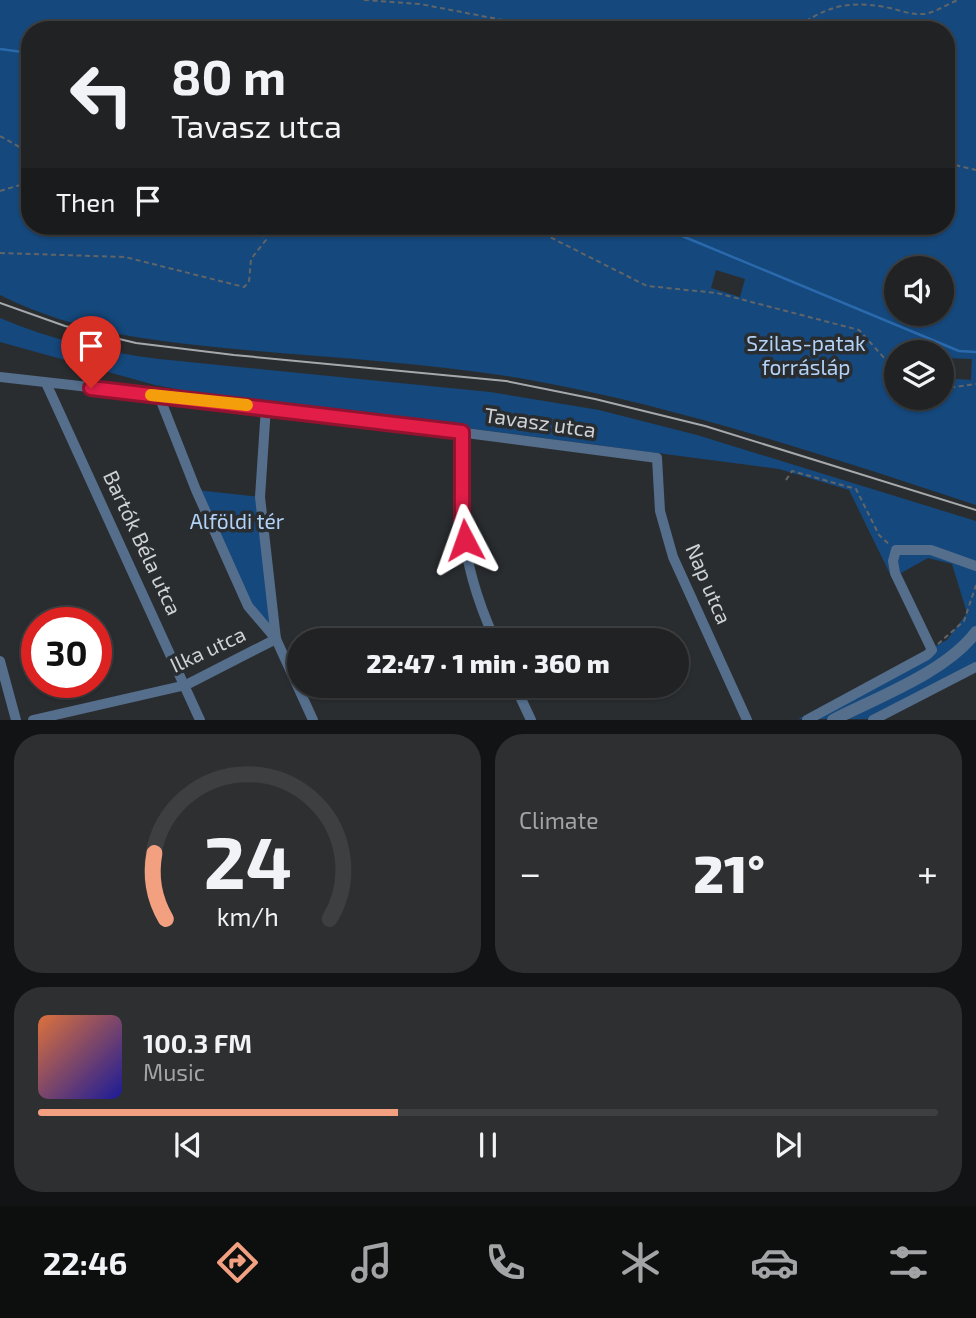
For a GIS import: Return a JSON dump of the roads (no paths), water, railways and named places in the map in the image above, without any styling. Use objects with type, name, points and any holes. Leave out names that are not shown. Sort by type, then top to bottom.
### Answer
[{"type":"street","name":"Tavasz utca","points":[[0,377],[266,407],[657,458]]},
{"type":"street","name":"Bartók Béla utca","points":[[46,383],[201,719]]},
{"type":"street","points":[[159,396],[196,490],[248,606],[276,639],[313,719]]},
{"type":"street","points":[[266,407],[260,497],[276,639]]},
{"type":"street","points":[[462,432],[462,519],[465,540],[469,566],[491,628]]},
{"type":"street","name":"Nap utca","points":[[657,458],[660,511],[673,557],[747,719]]},
{"type":"street","points":[[807,719],[932,650],[895,573],[893,561],[896,550],[931,550],[976,566]]},
{"type":"street","points":[[833,719],[935,668],[960,650],[976,632]]},
{"type":"street","name":"Ilka utca","points":[[33,719],[186,685],[276,639]]},
{"type":"street","points":[[0,661],[16,719]]},
{"type":"street","points":[[873,719],[976,667]]},
{"type":"street","points":[[521,698],[531,719]]},
{"type":"waterway","points":[[0,49],[21,52]]},
{"type":"waterway","points":[[680,235],[959,351],[976,352]]},
{"type":"tram line","points":[[0,303],[65,326],[136,343],[506,381],[595,399],[705,426],[976,510]]},
{"type":"park label","name":"Szilas-patak forrásláp","points":[[806,356]]},
{"type":"park label","name":"Alföldi tér","points":[[237,522]]}]
